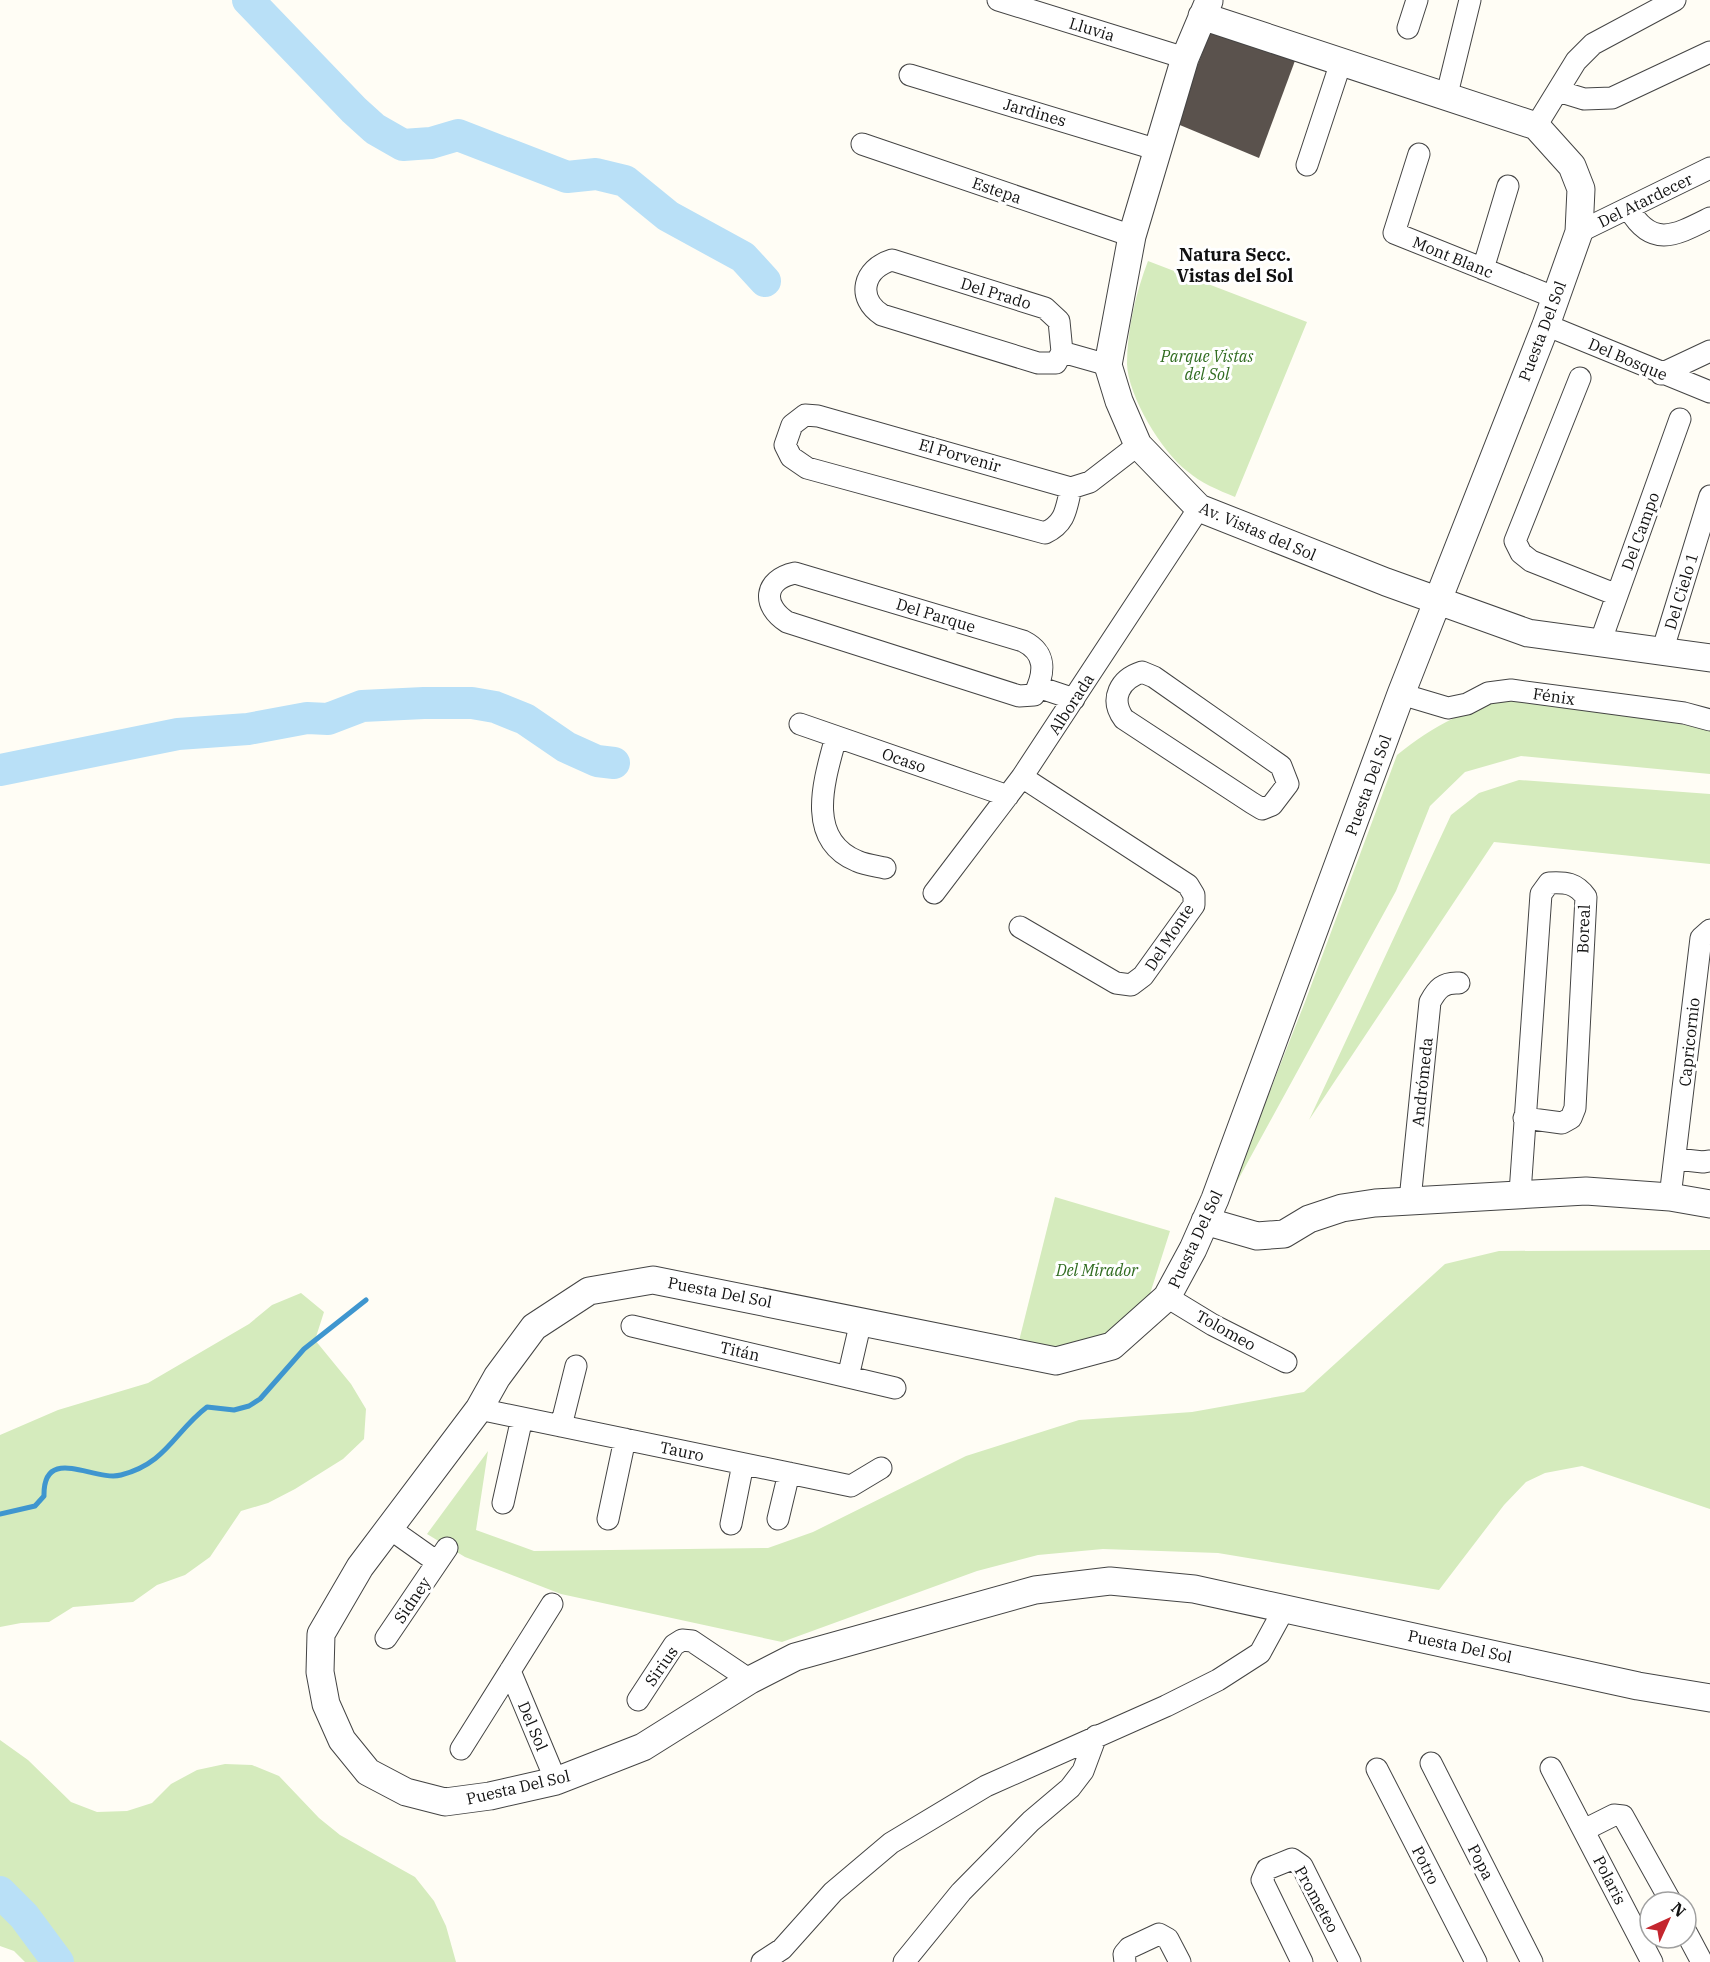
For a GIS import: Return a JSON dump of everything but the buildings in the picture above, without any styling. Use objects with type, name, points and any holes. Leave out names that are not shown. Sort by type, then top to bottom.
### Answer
[{"type":"street","name":"Lluvia","points":[[999,0],[1185,58]]},
{"type":"street","points":[[1408,28],[1417,0]]},
{"type":"street","points":[[1447,94],[1470,0]]},
{"type":"street","points":[[1536,126],[1576,61],[1593,44],[1675,0]]},
{"type":"street","name":"Av. Vistas del Sol","points":[[1206,8],[1185,58],[1132,236],[1108,365],[1119,401],[1138,445],[1199,508],[1437,601],[1528,633],[1710,658]]},
{"type":"street","name":"Puesta Del Sol","points":[[1206,8],[1341,62],[1447,94],[1536,126],[1572,166],[1581,189],[1579,232],[1546,325],[1401,694],[1205,1221],[1167,1297],[1112,1346],[1056,1361],[653,1280],[589,1291],[534,1327],[497,1377],[478,1409],[360,1567],[321,1634],[320,1672],[326,1704],[342,1740],[368,1772],[406,1792],[445,1802],[490,1796],[556,1781],[643,1747],[750,1680],[795,1657],[1035,1590],[1110,1581],[1194,1589],[1638,1686],[1710,1698]]},
{"type":"street","points":[[1558,91],[1584,99],[1612,98],[1710,52]]},
{"type":"street","points":[[1307,165],[1341,62]]},
{"type":"street","name":"Jardines","points":[[910,75],[1158,150]]},
{"type":"street","name":"Estepa","points":[[862,144],[1132,236]]},
{"type":"street","name":"Mont Blanc","points":[[1419,154],[1394,233],[1556,298]]},
{"type":"street","name":"Del Atardecer","points":[[1579,232],[1710,168]]},
{"type":"street","points":[[1483,268],[1508,186]]},
{"type":"street","points":[[1629,209],[1637,223],[1656,236],[1671,236],[1710,218]]},
{"type":"street","name":"Del Prado","points":[[892,260],[1045,308],[1059,321],[1062,352],[1056,363],[1038,363],[882,315],[872,308],[866,298],[866,287],[873,270],[892,260]]},
{"type":"street","name":"Del Bosque","points":[[1546,325],[1661,374],[1710,392]]},
{"type":"street","points":[[1661,374],[1710,351]]},
{"type":"street","points":[[1062,352],[1108,365]]},
{"type":"street","points":[[1580,378],[1515,541],[1521,553],[1531,561],[1617,595]]},
{"type":"street","name":"El Porvenir","points":[[805,415],[818,416],[1071,488],[1065,518],[1057,527],[1045,533],[807,468],[791,457],[785,445],[792,425],[805,415]]},
{"type":"street","name":"Del Campo","points":[[1600,643],[1680,419]]},
{"type":"street","points":[[1071,488],[1090,482],[1138,445]]},
{"type":"street","name":"Del Cielo 1","points":[[1662,652],[1710,496]]},
{"type":"street","name":"Alborada","points":[[934,893],[1022,777],[1199,508]]},
{"type":"street","name":"Del Parque","points":[[795,573],[1023,641],[1041,655],[1044,667],[1038,687],[1034,695],[1019,696],[787,622],[774,614],[769,600],[772,585],[781,576],[795,573]]},
{"type":"street","points":[[1093,669],[1120,688]]},
{"type":"street","name":"Alborada","points":[[1142,672],[1154,677],[1281,766],[1288,784],[1272,805],[1262,809],[1124,719],[1117,710],[1116,699],[1120,688],[1129,676],[1142,672]]},
{"type":"street","points":[[1038,687],[1074,699]]},
{"type":"street","name":"Fénix","points":[[1401,694],[1448,708],[1467,704],[1488,693],[1511,690],[1684,713],[1710,720]]},
{"type":"street","name":"Ocaso","points":[[800,724],[1008,796]]},
{"type":"street","points":[[836,736],[821,793],[824,818],[831,843],[857,861],[885,868]]},
{"type":"street","name":"Del Monte","points":[[1020,927],[1116,983],[1131,985],[1143,976],[1194,905],[1194,895],[1188,885],[1022,777]]},
{"type":"street","name":"Boreal","points":[[1520,1193],[1524,1118],[1541,894],[1550,883],[1564,882],[1578,887],[1586,897],[1575,1108],[1571,1118],[1562,1123],[1524,1118]]},
{"type":"street","name":"Capricornio","points":[[1670,1197],[1701,938],[1710,930]]},
{"type":"street","name":"Andrómeda","points":[[1410,1200],[1430,1002],[1437,989],[1448,982],[1459,983]]},
{"type":"street","points":[[1676,1159],[1710,1161]]},
{"type":"street","points":[[1205,1221],[1257,1236],[1284,1234],[1309,1219],[1342,1208],[1410,1200],[1520,1193],[1586,1191],[1670,1197],[1710,1204]]},
{"type":"street","name":"Tolomeo","points":[[1167,1297],[1213,1325],[1286,1362]]},
{"type":"street","points":[[848,1377],[861,1321]]},
{"type":"street","name":"Titán","points":[[632,1326],[895,1388]]},
{"type":"street","points":[[561,1426],[576,1366]]},
{"type":"street","name":"Tauro","points":[[478,1409],[851,1486],[881,1468]]},
{"type":"street","points":[[503,1503],[522,1418]]},
{"type":"street","points":[[608,1519],[625,1439]]},
{"type":"street","points":[[730,1524],[742,1464]]},
{"type":"street","points":[[778,1519],[789,1473]]},
{"type":"street","name":"Sidney","points":[[386,1638],[442,1555],[389,1528]]},
{"type":"street","points":[[461,1749],[552,1604]]},
{"type":"street","points":[[762,1962],[782,1949],[833,1892],[891,1843],[986,1786],[1208,1685],[1260,1653],[1284,1609]]},
{"type":"street","name":"Sirius","points":[[638,1700],[674,1645],[682,1640],[692,1641],[750,1680]]},
{"type":"street","name":"Del Sol","points":[[510,1671],[556,1781]]},
{"type":"street","points":[[904,1962],[961,1892],[1031,1821],[1070,1788],[1083,1772],[1096,1737]]},
{"type":"street","name":"Popa","points":[[1431,1763],[1532,1962]]},
{"type":"street","name":"Potro","points":[[1377,1768],[1476,1962]]},
{"type":"street","name":"Polaris","points":[[1551,1768],[1652,1962]]},
{"type":"street","points":[[1584,1830],[1614,1815],[1623,1816],[1664,1890]]},
{"type":"street","name":"Prometeo","points":[[1302,1962],[1262,1880],[1267,1869],[1292,1859],[1302,1866],[1350,1962]]},
{"type":"street","points":[[1125,1962],[1124,1953],[1129,1948],[1158,1934],[1168,1939],[1180,1962]]},
{"type":"green space","name":"Parque Vistas del Sol","points":[[1148,261],[1307,322],[1235,497],[1198,479],[1177,462],[1157,437],[1133,392],[1127,364],[1130,325]]},
{"type":"green space","points":[[1517,697],[1710,729],[1710,774],[1521,756],[1465,772],[1430,806],[1396,891],[1227,1200],[1305,1002],[1397,755],[1454,718],[1484,705]]},
{"type":"green space","points":[[1519,780],[1710,794],[1710,864],[1494,842],[1309,1120],[1451,815],[1479,793]]},
{"type":"green space","name":"Del Mirador","points":[[1055,1197],[1170,1231],[1142,1319],[1112,1346],[1016,1353]]},
{"type":"green space","points":[[1710,1250],[1710,1509],[1582,1466],[1545,1473],[1526,1482],[1504,1505],[1439,1590],[1218,1553],[1103,1549],[1038,1555],[977,1571],[782,1642],[561,1594],[465,1557],[427,1534],[488,1451],[476,1530],[534,1551],[768,1548],[813,1532],[966,1456],[1079,1420],[1192,1412],[1304,1392],[1445,1264],[1499,1251]]},
{"type":"green space","points":[[301,1293],[324,1312],[315,1340],[351,1384],[366,1409],[364,1439],[343,1459],[295,1489],[268,1503],[241,1511],[210,1557],[185,1575],[157,1585],[133,1602],[73,1607],[49,1622],[21,1623],[0,1627],[0,1435],[58,1410],[148,1383],[249,1324],[272,1305]]},
{"type":"green space","points":[[0,1740],[28,1760],[71,1802],[97,1812],[127,1811],[152,1803],[171,1784],[197,1770],[225,1764],[252,1765],[279,1776],[319,1818],[340,1835],[415,1877],[434,1901],[446,1926],[456,1962],[25,1962],[14,1951],[0,1946]]},
{"type":"waterway","points":[[248,0],[354,110],[375,129],[403,145],[431,143],[458,135],[567,177],[596,174],[625,181],[668,216],[743,257],[765,281]]},
{"type":"waterway","points":[[0,770],[178,734],[248,729],[307,718],[328,719],[362,706],[424,703],[472,703],[495,707],[525,719],[566,747],[597,761],[614,763]]},
{"type":"waterway","points":[[0,1514],[35,1506],[44,1496],[46,1480],[52,1472],[61,1468],[110,1476],[137,1470],[160,1455],[207,1407],[234,1410],[249,1406],[260,1399],[304,1349],[366,1300]]},
{"type":"waterway","points":[[0,1892],[24,1916],[58,1962]]},
{"type":"district","name":"Natura Secc. Vistas del Sol","points":[[1235,265]]}]
